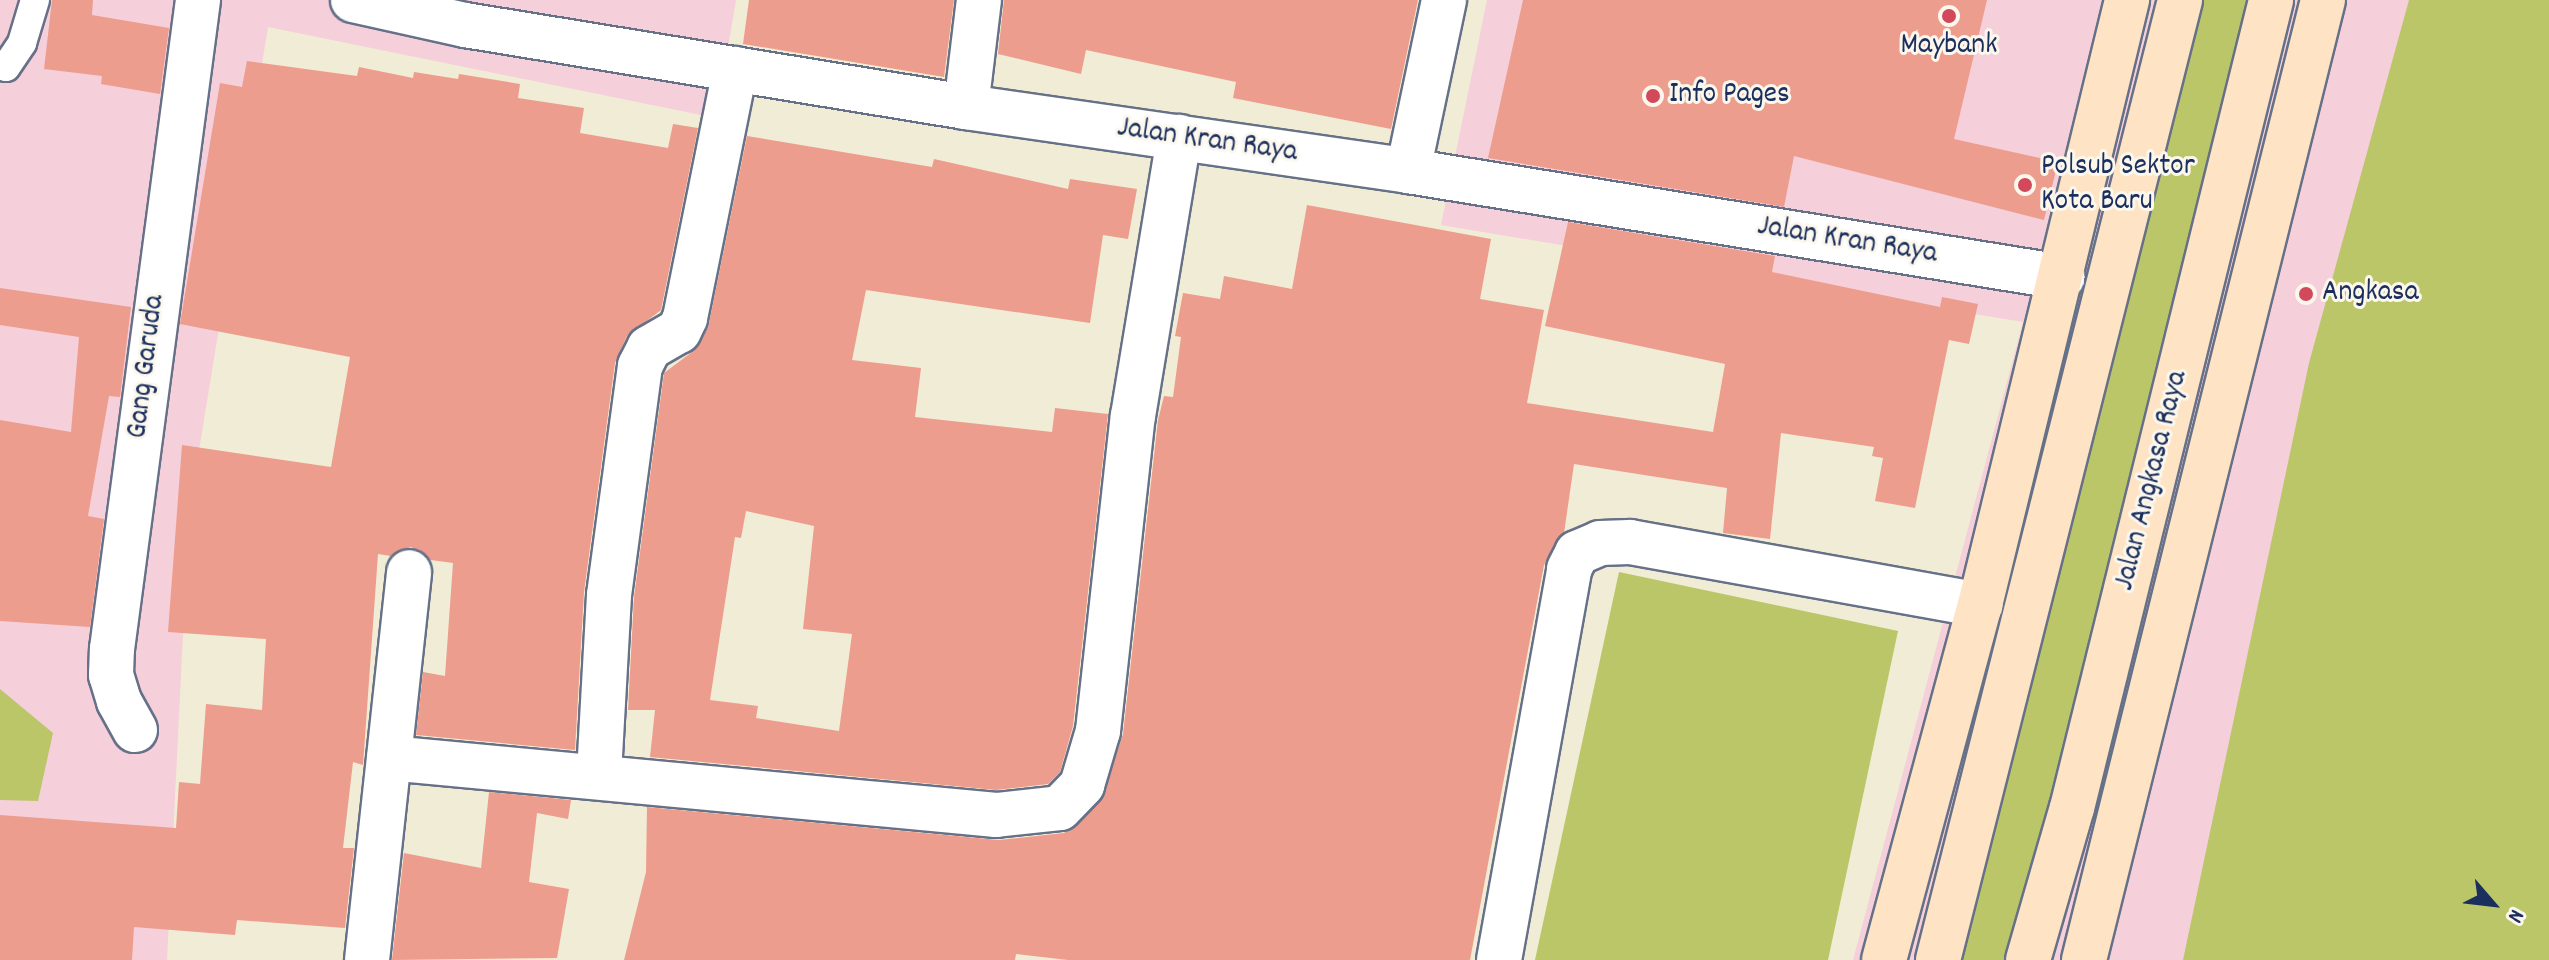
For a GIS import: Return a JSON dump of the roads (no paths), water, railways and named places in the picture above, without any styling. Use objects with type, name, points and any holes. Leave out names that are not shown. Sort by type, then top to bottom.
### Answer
[{"type":"main road","points":[[1884,960],[1980,605],[2127,0]]},
{"type":"main road","points":[[1938,960],[1959,895],[2180,0]]},
{"type":"main road","name":"Jalan Angkasa Raya","points":[[2028,960],[2084,764],[2271,0]]},
{"type":"main road","name":"Jalan Angkasa Raya","points":[[2084,960],[2323,0]]},
{"type":"street","name":"Gang Garuda","points":[[135,730],[111,675],[112,649],[198,0]]},
{"type":"street","name":"Jalan Kran Raya","points":[[353,0],[501,15],[735,69],[966,107],[1408,171],[2062,277]]},
{"type":"street","points":[[966,107],[979,0]]},
{"type":"street","points":[[1408,171],[1444,0]]},
{"type":"street","points":[[599,774],[609,595],[640,366],[649,348],[679,331],[685,318],[735,69]]},
{"type":"street","points":[[389,758],[599,774],[996,815],[1060,808],[1082,785],[1098,731],[1133,416],[1179,137]]},
{"type":"street","points":[[1499,960],[1569,569],[1577,553],[1600,543],[1630,542],[1980,605]]},
{"type":"street","points":[[367,960],[409,572]]},
{"type":"lane","points":[[0,65],[6,67],[22,43],[35,0]]},
{"type":"place","name":"Maybank","points":[[1949,16]]},
{"type":"place","name":"Info Pages","points":[[1653,96]]},
{"type":"place","name":"Polsub Sektor Kota Baru","points":[[2025,185]]},
{"type":"place","name":"Angkasa","points":[[2306,294]]}]
